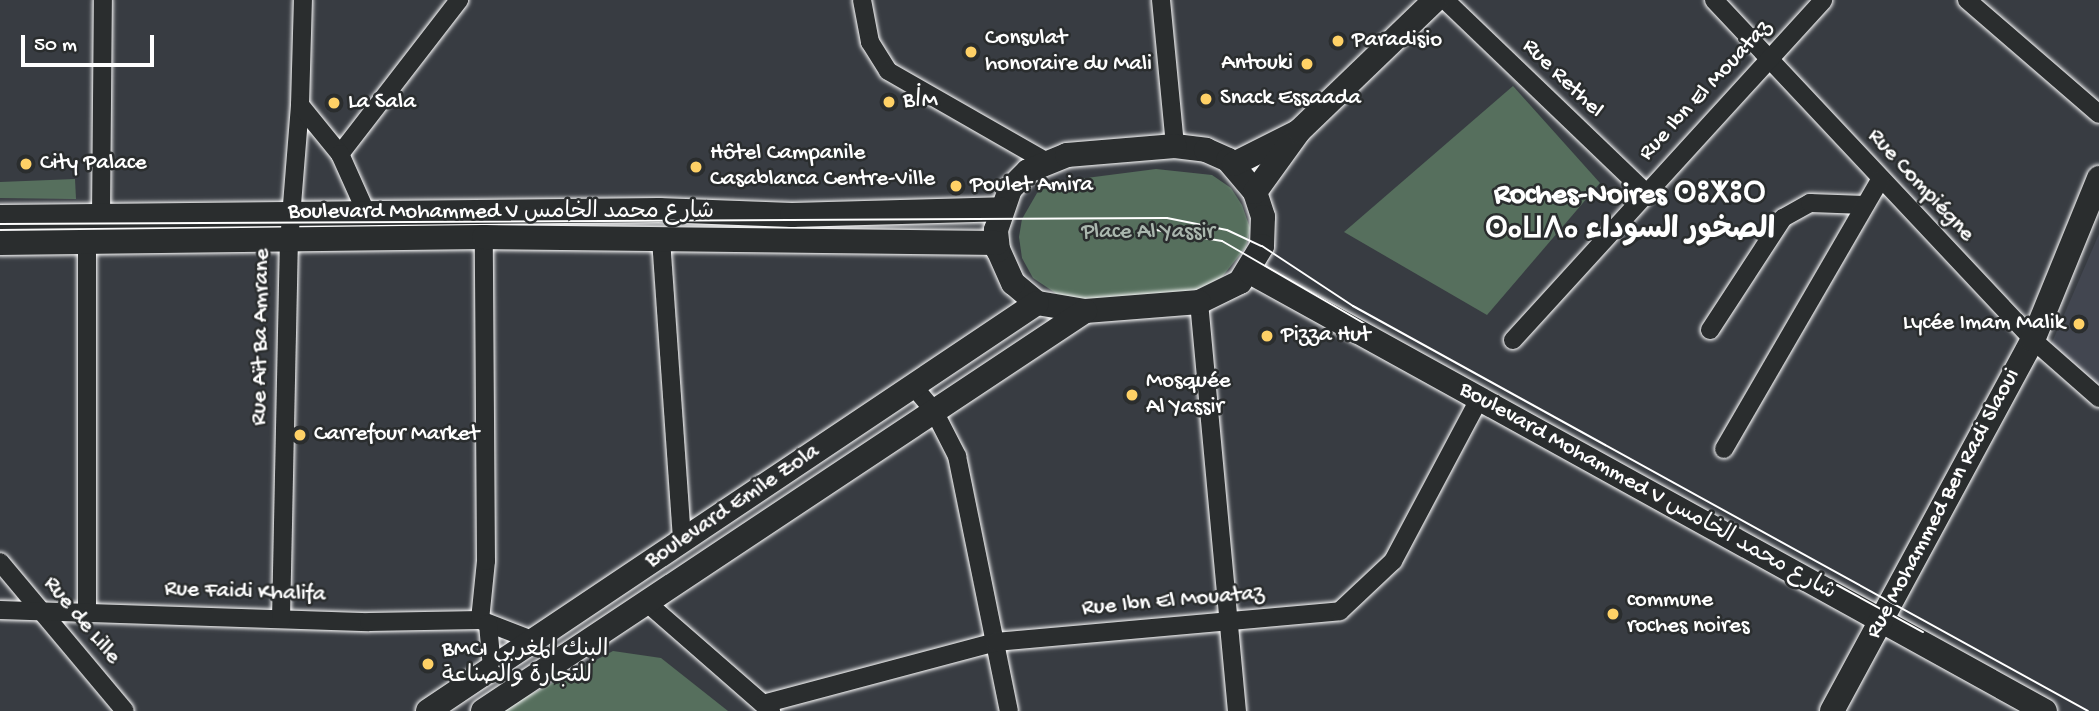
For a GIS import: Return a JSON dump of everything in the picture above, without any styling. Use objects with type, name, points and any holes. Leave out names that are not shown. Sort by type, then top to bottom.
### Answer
[{"type":"street","points":[[101,216],[103,0]]},
{"type":"street","name":"Rue Aït Ba Amrane","points":[[281,619],[289,242],[300,105],[303,0]]},
{"type":"street","points":[[340,154],[459,0]]},
{"type":"street","points":[[862,0],[870,42],[888,71],[1045,161]]},
{"type":"street","points":[[1161,0],[1175,146]]},
{"type":"street","points":[[1255,192],[1299,131],[1435,0]]},
{"type":"street","name":"Rue Rethel","points":[[1445,0],[1645,192]]},
{"type":"street","name":"Rue Compiégne","points":[[1714,0],[1880,180],[2033,340],[2099,398]]},
{"type":"street","name":"Rue Ibn El Mouataz","points":[[1513,340],[1645,192],[1823,0]]},
{"type":"street","points":[[1967,0],[2099,114]]},
{"type":"street","points":[[300,105],[340,154],[366,212]]},
{"type":"street","points":[[1234,164],[1299,131]]},
{"type":"street","points":[[1175,146],[1206,150],[1234,164],[1255,192],[1264,230],[1262,246],[1250,272],[1229,290],[1199,302],[1085,311],[1037,303],[1013,283],[997,243],[1001,209],[1019,179],[1045,161],[1175,146]]},
{"type":"street","points":[[1724,449],[1880,180]]},
{"type":"street","name":"Rue Mohammed Ben Radi Slaoui","points":[[1832,711],[2033,340],[2096,191]]},
{"type":"street","points":[[1710,330],[1783,218],[1810,203],[1865,205]]},
{"type":"street","name":"Boulevard Mohammed V شارع محمد الخامس","points":[[0,218],[659,209],[792,215],[1001,209]]},
{"type":"street","points":[[484,237],[484,622],[492,668]]},
{"type":"street","name":"Boulevard Mohammed V شارع محمد الخامس","points":[[0,243],[289,242],[484,237],[997,243]]},
{"type":"street","points":[[661,239],[681,542]]},
{"type":"street","points":[[87,244],[87,610]]},
{"type":"street","name":"Boulevard Mohammed V شارع محمد الخامس","points":[[1250,272],[2045,711]]},
{"type":"street","points":[[1199,302],[1237,711]]},
{"type":"street","name":"Boulevard Emile Zola","points":[[428,711],[1037,303]]},
{"type":"street","name":"Boulevard Emile Zola","points":[[483,711],[1085,311]]},
{"type":"street","points":[[914,387],[934,411],[957,456],[1009,711]]},
{"type":"street","name":"Rue Ibn El Mouataz","points":[[767,707],[996,642],[1340,611],[1368,588],[1393,561],[1479,399]]},
{"type":"street","name":"Rue de Lille","points":[[0,562],[125,711]]},
{"type":"street","points":[[646,602],[767,707]]},
{"type":"street","name":"Rue Faidi Khalifa","points":[[0,610],[87,610],[281,619],[484,622],[532,640]]},
{"type":"shaded area","name":"Lycée Imam Malik","points":[[2099,234],[2099,390],[2050,347]]},
{"type":"green space","points":[[1513,86],[1600,183],[1487,315],[1344,232]]},
{"type":"green space","name":"Place Al Yassir","points":[[1156,169],[1212,175],[1231,188],[1242,205],[1250,228],[1246,247],[1222,277],[1194,291],[1082,299],[1060,296],[1033,278],[1022,258],[1019,237],[1022,219],[1037,193],[1055,182]]},
{"type":"green space","points":[[75,179],[76,199],[0,198],[0,182]]},
{"type":"green space","points":[[613,651],[661,658],[728,711],[499,711]]},
{"type":"tram line","points":[[0,224],[1167,218],[1227,230],[1262,246],[1353,306],[2088,711]]},
{"type":"tram line","points":[[1144,228],[1222,241],[1365,324]]},
{"type":"tram line","points":[[1837,585],[1923,632]]},
{"type":"place","name":"Paradisio","points":[[1338,41]]},
{"type":"place","name":"Consulat honoraire du Mali","points":[[971,52]]},
{"type":"place","name":"Antouki","points":[[1307,64]]},
{"type":"place","name":"Snack Essaada","points":[[1206,99]]},
{"type":"place","name":"BİM","points":[[889,102]]},
{"type":"place","name":"La Sala","points":[[334,103]]},
{"type":"place","name":"City Palace","points":[[26,164]]},
{"type":"place","name":"Hôtel Campanile Casablanca Centre-Ville","points":[[696,167]]},
{"type":"place","name":"Poulet Amira","points":[[956,186]]},
{"type":"place","name":"Lycée Imam Malik","points":[[2079,324]]},
{"type":"place","name":"Pizza Hut","points":[[1267,336]]},
{"type":"place","name":"Mosquée Al Yassir","points":[[1132,395]]},
{"type":"place","name":"Carrefour Market","points":[[300,435]]},
{"type":"place","name":"commune roches noires","points":[[1613,614]]},
{"type":"place","name":"BMCI البنك المغربي للتجارة والصناعة","points":[[428,664]]},
{"type":"district","name":"Roches-Noires ⵙⵓⵅⵓⵔ ⵙⴰⵡⴷⴰ الصخور السوداء","points":[[1630,214]]}]
